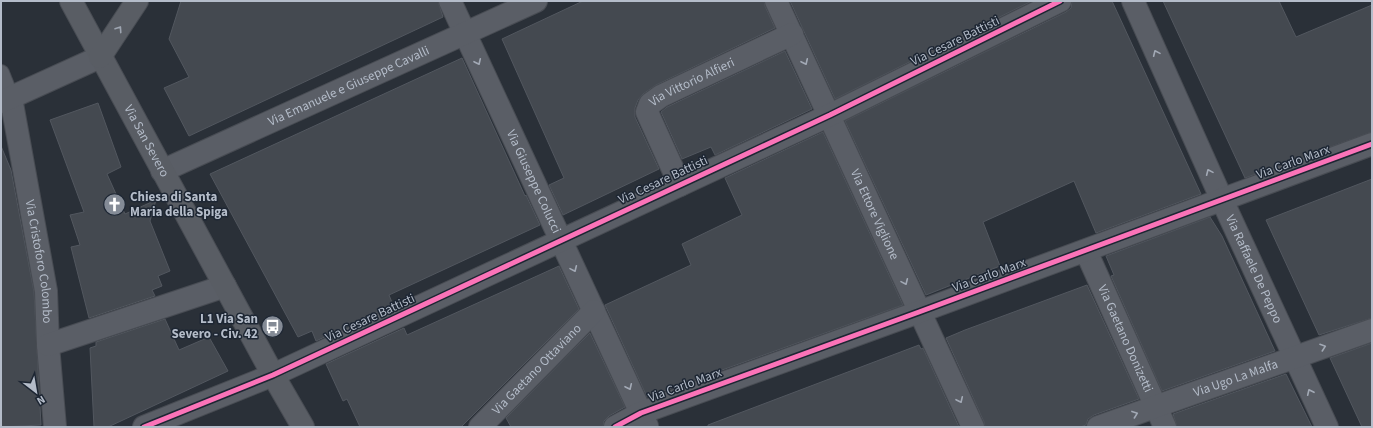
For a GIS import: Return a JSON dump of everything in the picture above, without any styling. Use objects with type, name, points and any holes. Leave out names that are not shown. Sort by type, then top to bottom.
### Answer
[{"type":"main road","name":"Via San Severo","points":[[71,1],[273,375],[303,427]]},
{"type":"main road","points":[[100,57],[137,1]]},
{"type":"street","name":"Via Giuseppe Colucci","points":[[450,1],[644,420]]},
{"type":"street","name":"Via Emanuele e Giuseppe Cavalli","points":[[162,171],[536,1]]},
{"type":"street","name":"Via Ettore Viglione","points":[[776,1],[973,427]]},
{"type":"street","name":"Via Cesare Battisti","points":[[144,427],[273,375],[830,115],[1060,1]]},
{"type":"street","name":"Via Raffaele De Peppo","points":[[1133,1],[1222,200],[1327,427]]},
{"type":"street","name":"Via Vittorio Alfieri","points":[[680,185],[647,112],[650,104],[661,96],[792,34]]},
{"type":"street","points":[[6,100],[100,57]]},
{"type":"street","name":"Via Cristoforo Colombo","points":[[6,100],[46,291],[48,345],[55,427]]},
{"type":"street","name":"Via Carlo Marx","points":[[615,427],[644,420],[919,312],[1372,144]]},
{"type":"street","name":"Via Gaetano Donizetti","points":[[1086,251],[1165,427]]},
{"type":"street","points":[[48,345],[225,286]]},
{"type":"street","name":"Via Gaetano Ottaviano","points":[[480,427],[594,311]]},
{"type":"street","name":"Via Ugo La Malfa","points":[[1098,427],[1372,330]]},
{"type":"lane","points":[[1,73],[6,100]]},
{"type":"building","points":[[181,1],[438,1],[443,17],[189,136],[164,88],[189,77],[169,39]]},
{"type":"building","points":[[583,1],[764,1],[775,28],[656,85],[643,94],[638,100],[635,108],[635,117],[659,169],[563,215],[549,185],[564,178],[502,39]]},
{"type":"building","points":[[790,1],[1032,1],[835,99]]},
{"type":"building","points":[[1072,1],[1112,1],[1201,194],[1096,233],[1074,181],[983,222],[1000,266],[926,295],[845,121],[1066,12],[1071,8]]},
{"type":"building","points":[[1163,1],[1279,1],[1296,37],[1372,5],[1372,132],[1245,178]]},
{"type":"building","points":[[785,51],[812,109],[715,155],[711,147],[682,159],[661,112],[667,107]]},
{"type":"building","points":[[462,58],[525,196],[526,195],[540,225],[389,295],[393,305],[316,341],[312,331],[298,337],[210,174]]},
{"type":"building","name":"Chiesa di Santa Maria della Spiga","points":[[98,103],[121,167],[107,174],[125,214],[156,200],[150,221],[170,271],[158,276],[162,286],[152,290],[155,296],[89,318],[71,247],[80,245],[70,215],[84,212],[50,120]]},
{"type":"building","points":[[823,132],[903,305],[647,397],[605,305],[691,265],[682,244],[742,215],[725,178]]},
{"type":"building","points":[[1,146],[11,170],[34,292],[41,425],[1,427]]},
{"type":"building","points":[[1372,179],[1372,318],[1319,335],[1266,220]]},
{"type":"building","points":[[1210,217],[1222,236],[1275,351],[1162,391],[1111,276],[1114,275],[1106,256]]},
{"type":"building","points":[[559,266],[579,309],[461,427],[360,427],[347,399],[343,401],[326,364],[404,328],[407,335]]},
{"type":"building","points":[[1087,285],[1139,399],[1094,415],[1088,419],[1086,425],[1080,427],[985,427],[946,338]]},
{"type":"building","points":[[165,319],[179,350],[209,337],[228,371],[108,427],[94,427],[90,348],[96,346],[96,342]]},
{"type":"building","points":[[590,333],[625,407],[609,416],[604,421],[603,427],[511,427],[506,418]]},
{"type":"building","points":[[1372,343],[1372,427],[1362,427],[1330,358]]},
{"type":"building","points":[[919,345],[921,349],[923,348],[959,427],[708,427],[708,425]]},
{"type":"building","points":[[1286,374],[1312,427],[1177,427],[1173,414]]},
{"type":"cycle path","points":[[144,427],[273,375],[830,115],[1060,1]]},
{"type":"cycle path","points":[[615,427],[641,413],[919,312],[1372,144]]},
{"type":"place","name":"Chiesa di Santa Maria della Spiga","points":[[115,204]]},
{"type":"place","name":"L1 Via San Severo - Civ. 42","points":[[273,326]]}]
